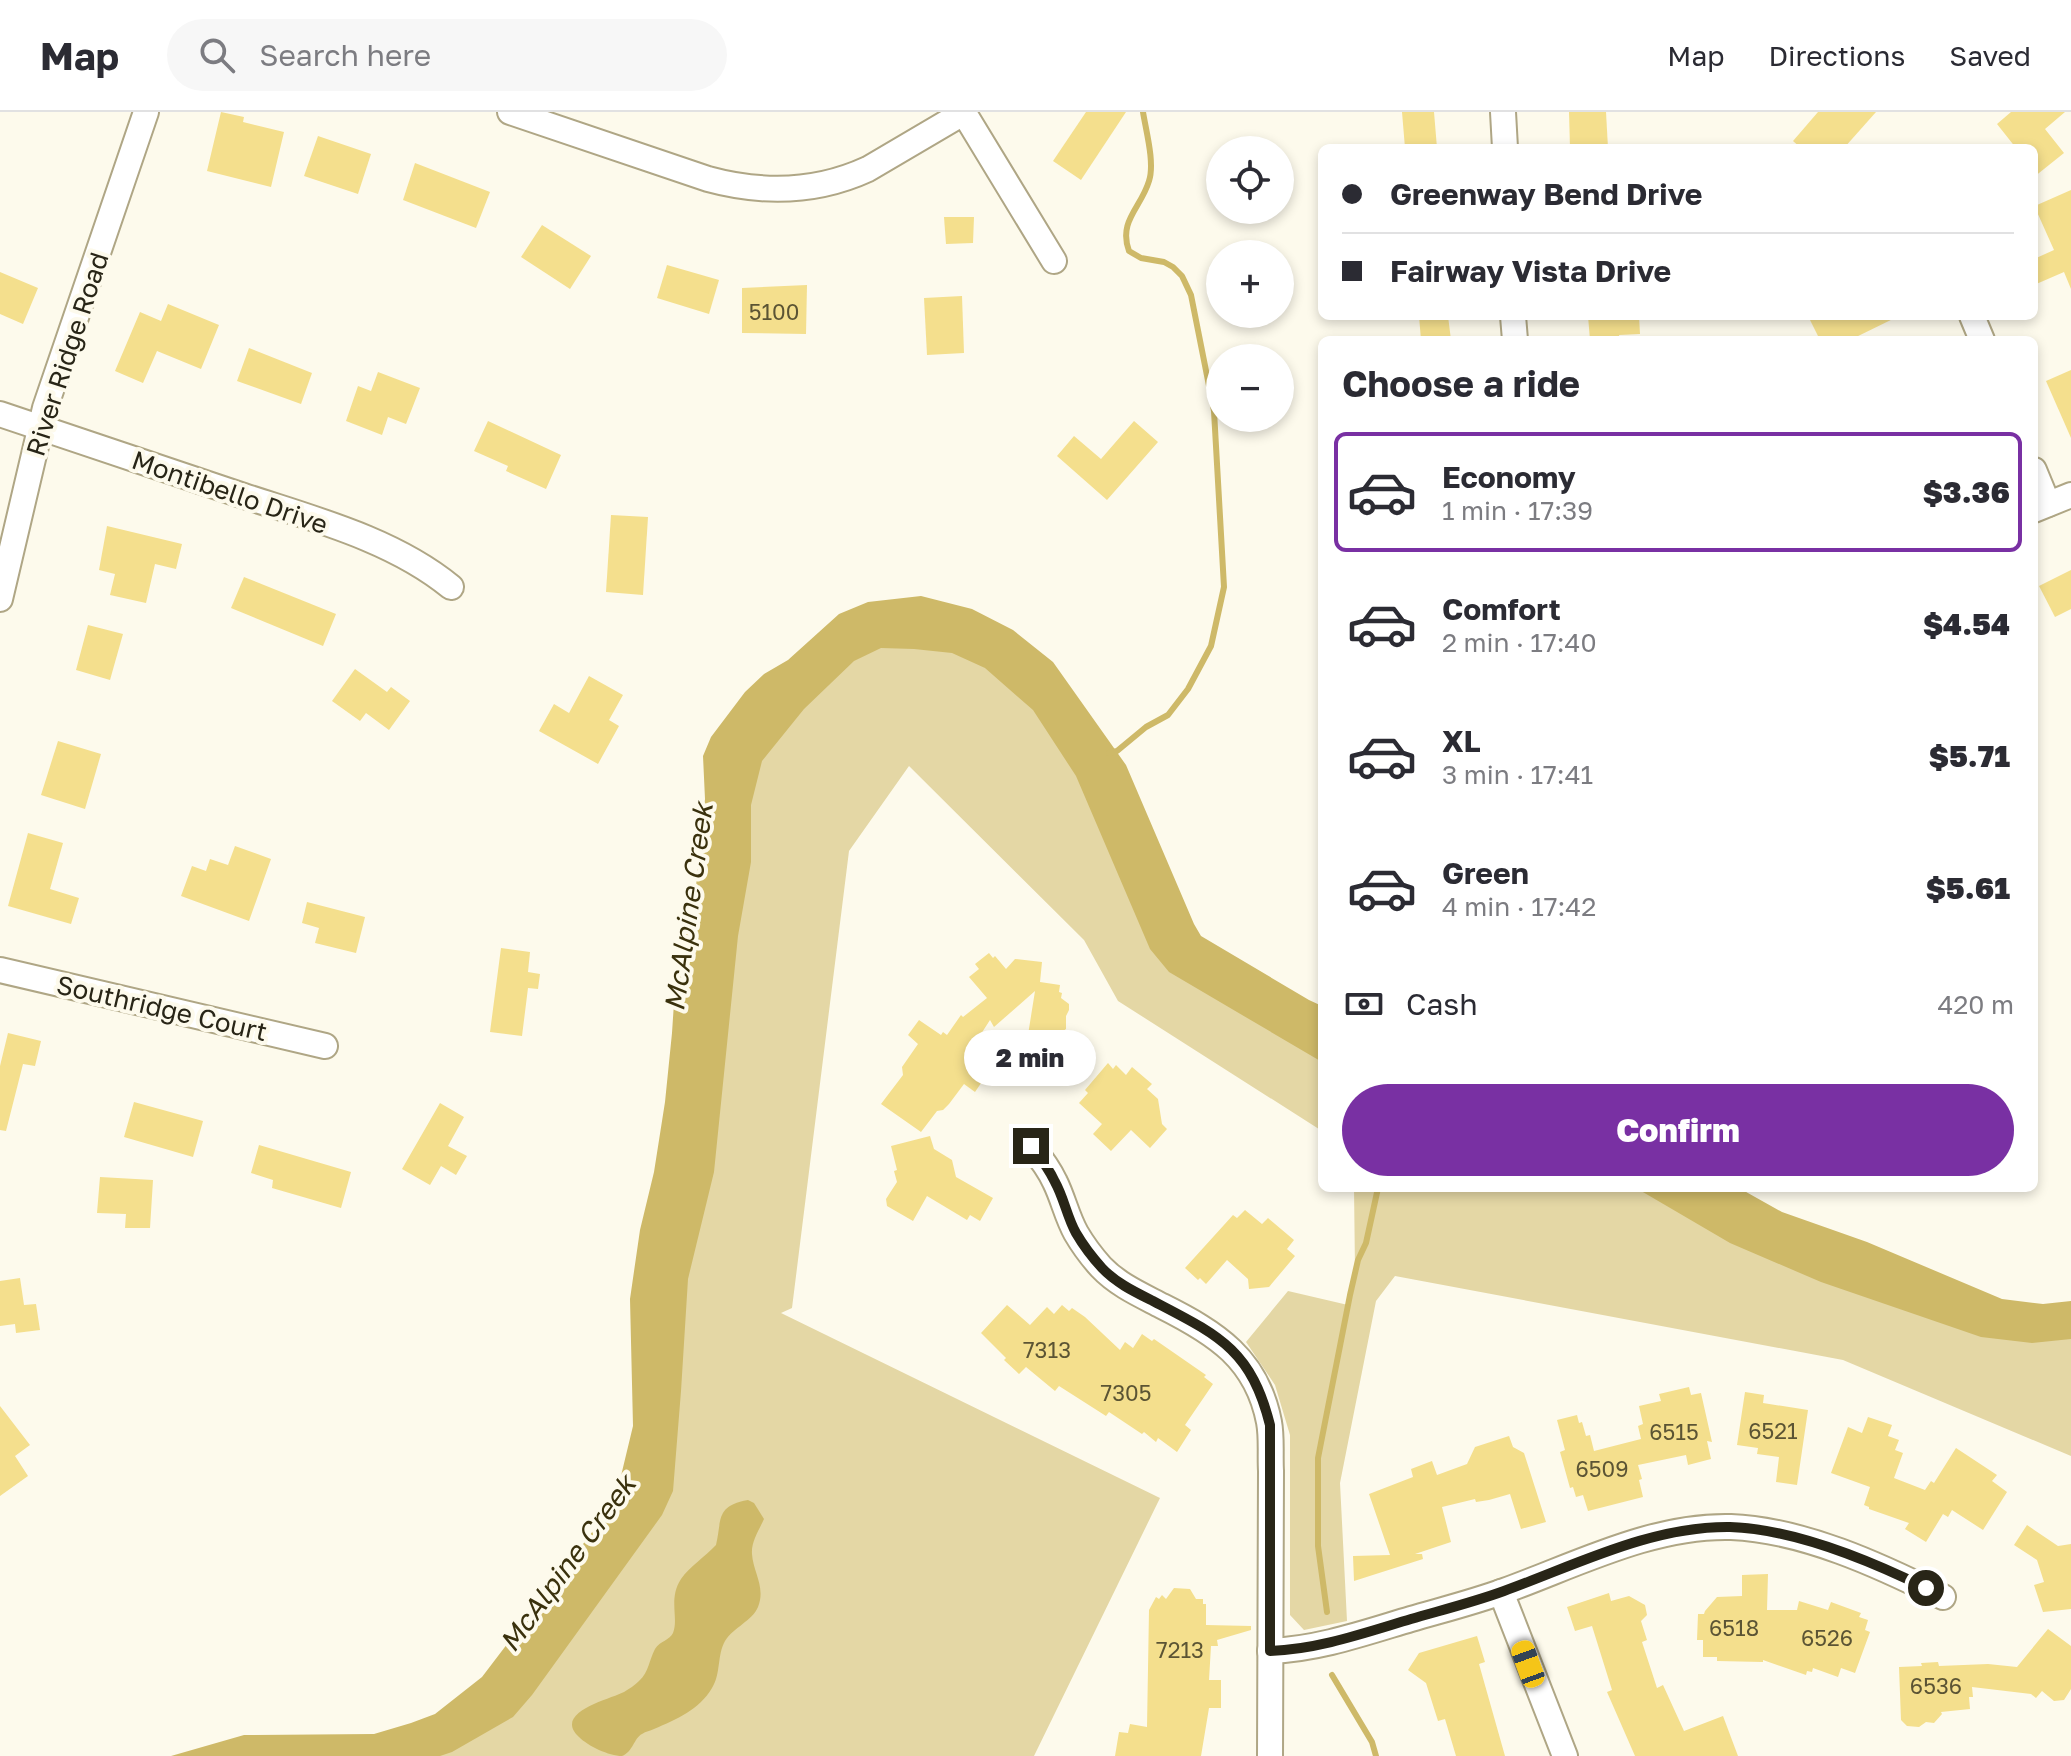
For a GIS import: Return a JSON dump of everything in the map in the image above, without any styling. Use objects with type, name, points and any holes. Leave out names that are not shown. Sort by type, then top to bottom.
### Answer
[{"type":"street","name":"River Ridge Road","points":[[0,599],[45,408],[146,112]]},
{"type":"street","points":[[522,114],[727,185],[766,190],[801,189],[852,176],[964,112],[1054,261]]},
{"type":"street","points":[[1503,112],[1505,144]]},
{"type":"street","name":"Montibello Drive","points":[[0,414],[388,547],[430,570],[451,587]]},
{"type":"street","points":[[2041,507],[2071,495]]},
{"type":"street","name":"Southridge Court","points":[[0,970],[325,1046]]},
{"type":"street","points":[[1031,1146],[1056,1182],[1075,1231],[1112,1278],[1215,1335],[1243,1362],[1263,1399],[1270,1425],[1270,1756]]},
{"type":"street","points":[[1270,1651],[1326,1644],[1501,1592],[1650,1539],[1697,1529],[1732,1527],[1797,1537],[1895,1574],[1943,1597]]},
{"type":"street","points":[[1501,1592],[1565,1756]]},
{"type":"shaded area","points":[[921,596],[972,609],[1013,630],[1053,662],[1126,765],[1201,936],[1318,1004],[1318,1060],[1169,972],[1150,949],[1076,776],[1033,710],[985,668],[952,653],[914,649],[881,648],[854,661],[804,709],[762,761],[751,805],[751,862],[738,936],[714,1172],[688,1279],[673,1491],[662,1515],[513,1717],[452,1752],[440,1756],[171,1756],[244,1735],[374,1734],[435,1714],[482,1677],[599,1523],[620,1480],[633,1426],[630,1299],[665,1102],[678,942],[696,886],[705,799],[703,756],[711,737],[745,692],[764,674],[788,660],[839,614],[868,602]]},
{"type":"shaded area","points":[[920,633],[1059,692],[1199,981],[1318,1033],[1318,1128],[1118,1001],[1084,940],[909,766],[849,851],[792,1308],[781,1313],[1160,1498],[1034,1756],[313,1756],[438,1736],[618,1542],[728,757],[819,668]]},
{"type":"shaded area","points":[[1354,1192],[1684,1192],[1828,1254],[2071,1320],[2071,1456],[1843,1360],[1395,1276],[1376,1301],[1340,1483],[1347,1621],[1304,1630],[1290,1615],[1290,1435],[1275,1385],[1246,1342],[1288,1291],[1348,1305],[1355,1270]]},
{"type":"shaded area","points":[[1643,1192],[1746,1192],[1782,1212],[1867,1242],[2002,1299],[2043,1304],[2071,1301],[2071,1339],[2032,1343],[1981,1337],[1821,1282],[1730,1243]]},
{"type":"shaded area","points":[[748,1500],[754,1503],[764,1519],[752,1550],[760,1600],[752,1616],[725,1641],[717,1677],[707,1696],[687,1713],[639,1736],[622,1756],[588,1744],[573,1728],[573,1720],[586,1708],[624,1692],[642,1677],[655,1649],[673,1633],[675,1594],[681,1579],[716,1545],[725,1510]]},
{"type":"building","points":[[221,112],[244,117],[243,122],[284,132],[271,187],[207,171]]},
{"type":"building","points":[[1086,112],[1126,112],[1081,180],[1053,161]]},
{"type":"building","points":[[1402,112],[1434,112],[1437,144],[1405,144]]},
{"type":"building","points":[[1569,112],[1606,112],[1608,144],[1570,144]]},
{"type":"building","points":[[1818,112],[1876,112],[1848,144],[1796,144],[1793,141]]},
{"type":"building","points":[[2011,112],[2065,112],[2045,129],[2064,153],[2038,174],[2038,144],[2013,144],[1997,124]]},
{"type":"building","points":[[318,136],[371,154],[358,194],[304,176]]},
{"type":"building","points":[[415,163],[490,192],[476,228],[403,200]]},
{"type":"building","points":[[2071,190],[2071,289],[2064,272],[2038,283],[2038,257],[2054,250],[2038,214],[2038,205]]},
{"type":"building","points":[[944,217],[974,217],[973,243],[946,244]]},
{"type":"building","points":[[542,225],[591,256],[570,289],[521,257]]},
{"type":"building","points":[[667,265],[719,280],[709,314],[657,298]]},
{"type":"building","points":[[0,272],[38,288],[23,324],[0,314]]},
{"type":"building","points":[[807,285],[806,334],[742,333],[742,288]]},
{"type":"building","points":[[962,296],[964,353],[927,355],[924,298]]},
{"type":"building","points":[[168,304],[219,325],[201,369],[157,351],[143,383],[115,371],[140,312],[161,321]]},
{"type":"building","points":[[1419,320],[1448,320],[1450,336],[1421,336]]},
{"type":"building","points":[[1588,320],[1639,320],[1640,334],[1590,336]]},
{"type":"building","points":[[1810,320],[1891,320],[1858,336],[1818,336]]},
{"type":"building","points":[[249,348],[312,373],[301,404],[237,381]]},
{"type":"building","points":[[2071,370],[2071,438],[2046,381]]},
{"type":"building","points":[[378,372],[420,388],[406,424],[388,417],[382,435],[346,421],[358,386],[371,391]]},
{"type":"building","points":[[488,421],[561,455],[546,489],[506,471],[508,466],[474,451]]},
{"type":"building","points":[[1134,421],[1158,442],[1107,500],[1057,456],[1074,436],[1101,459]]},
{"type":"building","points":[[611,515],[648,517],[643,595],[606,592]]},
{"type":"building","points":[[107,526],[182,544],[176,569],[155,564],[146,603],[110,595],[115,574],[99,570]]},
{"type":"building","points":[[2071,570],[2071,609],[2055,617],[2039,586]]},
{"type":"building","points":[[244,577],[336,614],[323,646],[231,608]]},
{"type":"building","points":[[88,625],[123,634],[110,680],[76,670]]},
{"type":"building","points":[[355,669],[387,692],[391,687],[410,701],[389,730],[366,713],[360,721],[332,701]]},
{"type":"building","points":[[589,676],[623,695],[609,720],[619,726],[598,764],[539,731],[554,704],[569,713]]},
{"type":"building","points":[[58,741],[101,754],[85,809],[41,795]]},
{"type":"building","points":[[28,833],[63,843],[50,889],[79,898],[71,924],[8,906]]},
{"type":"building","points":[[235,846],[271,859],[249,921],[181,896],[192,866],[206,871],[210,859],[228,865]]},
{"type":"building","points":[[307,902],[365,917],[356,953],[315,943],[319,928],[302,923]]},
{"type":"building","points":[[501,948],[530,952],[528,972],[540,974],[538,989],[528,988],[522,1036],[490,1032]]},
{"type":"building","points":[[989,953],[1006,969],[1015,959],[1042,962],[1040,982],[1060,985],[1061,998],[1069,1004],[1066,1029],[1024,1060],[1035,991],[994,1027],[990,1020],[970,1051],[990,1070],[975,1092],[964,1084],[921,1132],[881,1104],[903,1075],[902,1067],[918,1044],[908,1035],[919,1020],[941,1035],[943,1032],[947,1035],[961,1015],[963,1017],[987,998],[969,977],[979,969],[975,964]]},
{"type":"building","points":[[8,1033],[41,1041],[35,1066],[23,1064],[6,1131],[0,1130],[0,1066]]},
{"type":"building","points":[[1059,1034],[1086,1039],[1082,1058],[1058,1055]]},
{"type":"building","points":[[1108,1063],[1113,1069],[1116,1065],[1126,1075],[1132,1067],[1152,1084],[1147,1089],[1158,1099],[1162,1124],[1167,1129],[1150,1148],[1131,1130],[1111,1151],[1093,1134],[1102,1124],[1079,1103],[1088,1093],[1085,1090]]},
{"type":"building","points":[[134,1102],[203,1121],[193,1157],[124,1137]]},
{"type":"building","points":[[440,1103],[464,1117],[448,1146],[467,1156],[456,1175],[441,1166],[430,1185],[402,1169]]},
{"type":"building","points":[[930,1136],[934,1149],[952,1160],[956,1177],[993,1198],[980,1221],[970,1215],[967,1220],[927,1196],[913,1221],[887,1206],[886,1199],[897,1182],[891,1146]]},
{"type":"building","points":[[259,1145],[351,1172],[341,1208],[272,1188],[273,1180],[251,1173]]},
{"type":"building","points":[[100,1177],[153,1180],[150,1228],[125,1228],[126,1214],[97,1213]]},
{"type":"building","points":[[1245,1210],[1262,1224],[1268,1218],[1294,1240],[1287,1249],[1295,1256],[1269,1287],[1249,1289],[1248,1279],[1227,1260],[1206,1284],[1200,1278],[1198,1280],[1185,1268],[1233,1215],[1237,1218]]},
{"type":"building","points":[[20,1278],[24,1305],[36,1304],[40,1330],[16,1333],[15,1324],[0,1326],[0,1281]]},
{"type":"building","points":[[1007,1305],[1030,1325],[1047,1307],[1054,1314],[1062,1305],[1069,1311],[1072,1308],[1120,1350],[1125,1342],[1133,1348],[1142,1334],[1206,1375],[1204,1377],[1213,1384],[1185,1425],[1191,1430],[1177,1452],[1158,1438],[1156,1442],[1109,1412],[1106,1416],[1059,1386],[1055,1391],[1026,1367],[1019,1374],[981,1333]]},
{"type":"building","points":[[1689,1387],[1691,1395],[1701,1393],[1712,1442],[1707,1441],[1711,1459],[1688,1465],[1686,1455],[1638,1465],[1643,1497],[1588,1511],[1583,1495],[1576,1497],[1573,1487],[1570,1488],[1560,1452],[1565,1450],[1557,1420],[1577,1415],[1586,1436],[1590,1435],[1594,1451],[1641,1439],[1638,1426],[1643,1424],[1639,1406],[1661,1401],[1659,1394]]},
{"type":"building","points":[[1745,1392],[1764,1395],[1763,1403],[1808,1410],[1797,1485],[1776,1482],[1779,1457],[1757,1454],[1758,1448],[1737,1445]]},
{"type":"building","points":[[0,1406],[30,1445],[15,1456],[28,1476],[0,1496]]},
{"type":"building","points":[[1868,1417],[1892,1425],[1888,1436],[1899,1440],[1895,1450],[1903,1453],[1894,1478],[1925,1490],[1931,1481],[1934,1483],[1956,1448],[1997,1475],[1992,1481],[2007,1492],[1983,1530],[1952,1510],[1948,1517],[1943,1514],[1926,1542],[1905,1529],[1909,1523],[1864,1505],[1870,1487],[1831,1473],[1848,1427],[1862,1433]]},
{"type":"building","points":[[1509,1436],[1513,1447],[1524,1453],[1546,1522],[1521,1529],[1510,1494],[1442,1507],[1451,1542],[1415,1554],[1422,1554],[1423,1559],[1354,1581],[1353,1556],[1390,1555],[1369,1494],[1413,1477],[1411,1469],[1432,1461],[1437,1475],[1467,1464],[1475,1447]]},
{"type":"building","points":[[2027,1525],[2058,1546],[2071,1544],[2071,1609],[2043,1612],[2034,1585],[2044,1582],[2037,1560],[2014,1545]]},
{"type":"building","points":[[1768,1574],[1767,1610],[1797,1610],[1799,1601],[1828,1610],[1831,1602],[1861,1613],[1859,1617],[1868,1620],[1865,1630],[1870,1632],[1855,1673],[1841,1668],[1838,1677],[1813,1668],[1806,1675],[1763,1660],[1717,1661],[1717,1657],[1703,1657],[1703,1640],[1697,1640],[1698,1614],[1704,1614],[1717,1597],[1742,1596],[1742,1575]]},
{"type":"building","points":[[1174,1588],[1190,1589],[1196,1599],[1203,1599],[1203,1604],[1206,1604],[1206,1625],[1251,1626],[1251,1630],[1217,1640],[1218,1646],[1211,1646],[1209,1680],[1221,1680],[1221,1708],[1209,1708],[1201,1756],[1115,1756],[1119,1732],[1128,1733],[1130,1724],[1147,1727],[1149,1610],[1156,1597],[1159,1599],[1162,1595],[1166,1599]]},
{"type":"building","points":[[1609,1593],[1611,1601],[1629,1596],[1645,1605],[1647,1615],[1641,1621],[1647,1640],[1642,1642],[1657,1688],[1663,1685],[1684,1731],[1723,1716],[1738,1756],[1635,1756],[1607,1692],[1612,1690],[1592,1626],[1575,1631],[1567,1607]]},
{"type":"building","points":[[2048,1629],[2071,1646],[2071,1689],[2064,1700],[2054,1701],[2042,1691],[2036,1698],[2031,1694],[1972,1687],[1970,1709],[1941,1712],[1934,1723],[1926,1722],[1919,1727],[1907,1726],[1901,1720],[1899,1667],[1938,1662],[1939,1666],[1988,1664],[2017,1667]]},
{"type":"building","points":[[1477,1636],[1485,1662],[1479,1664],[1505,1756],[1456,1756],[1445,1719],[1438,1721],[1426,1683],[1408,1670],[1419,1653]]},
{"type":"waterway","points":[[1109,753],[1117,751],[1146,727],[1168,715],[1188,689],[1211,646],[1224,587],[1214,411],[1191,295],[1182,276],[1173,267],[1141,258],[1129,251],[1126,240],[1128,223],[1151,174],[1143,112]]},
{"type":"waterway","points":[[1327,1612],[1318,1546],[1318,1458],[1350,1295],[1377,1192]]},
{"type":"waterway","points":[[1332,1675],[1372,1742],[1376,1756]]},
{"type":"route","points":[[1031,1146],[1056,1182],[1075,1231],[1112,1278],[1215,1335],[1243,1362],[1254,1378],[1270,1425],[1270,1651],[1326,1644],[1501,1592],[1650,1539],[1697,1529],[1732,1527],[1797,1537],[1926,1588]]},
{"type":"water label","name":"McAlpine Creek","points":[[688,907]]},
{"type":"water label","name":"McAlpine Creek","points":[[567,1563]]}]
